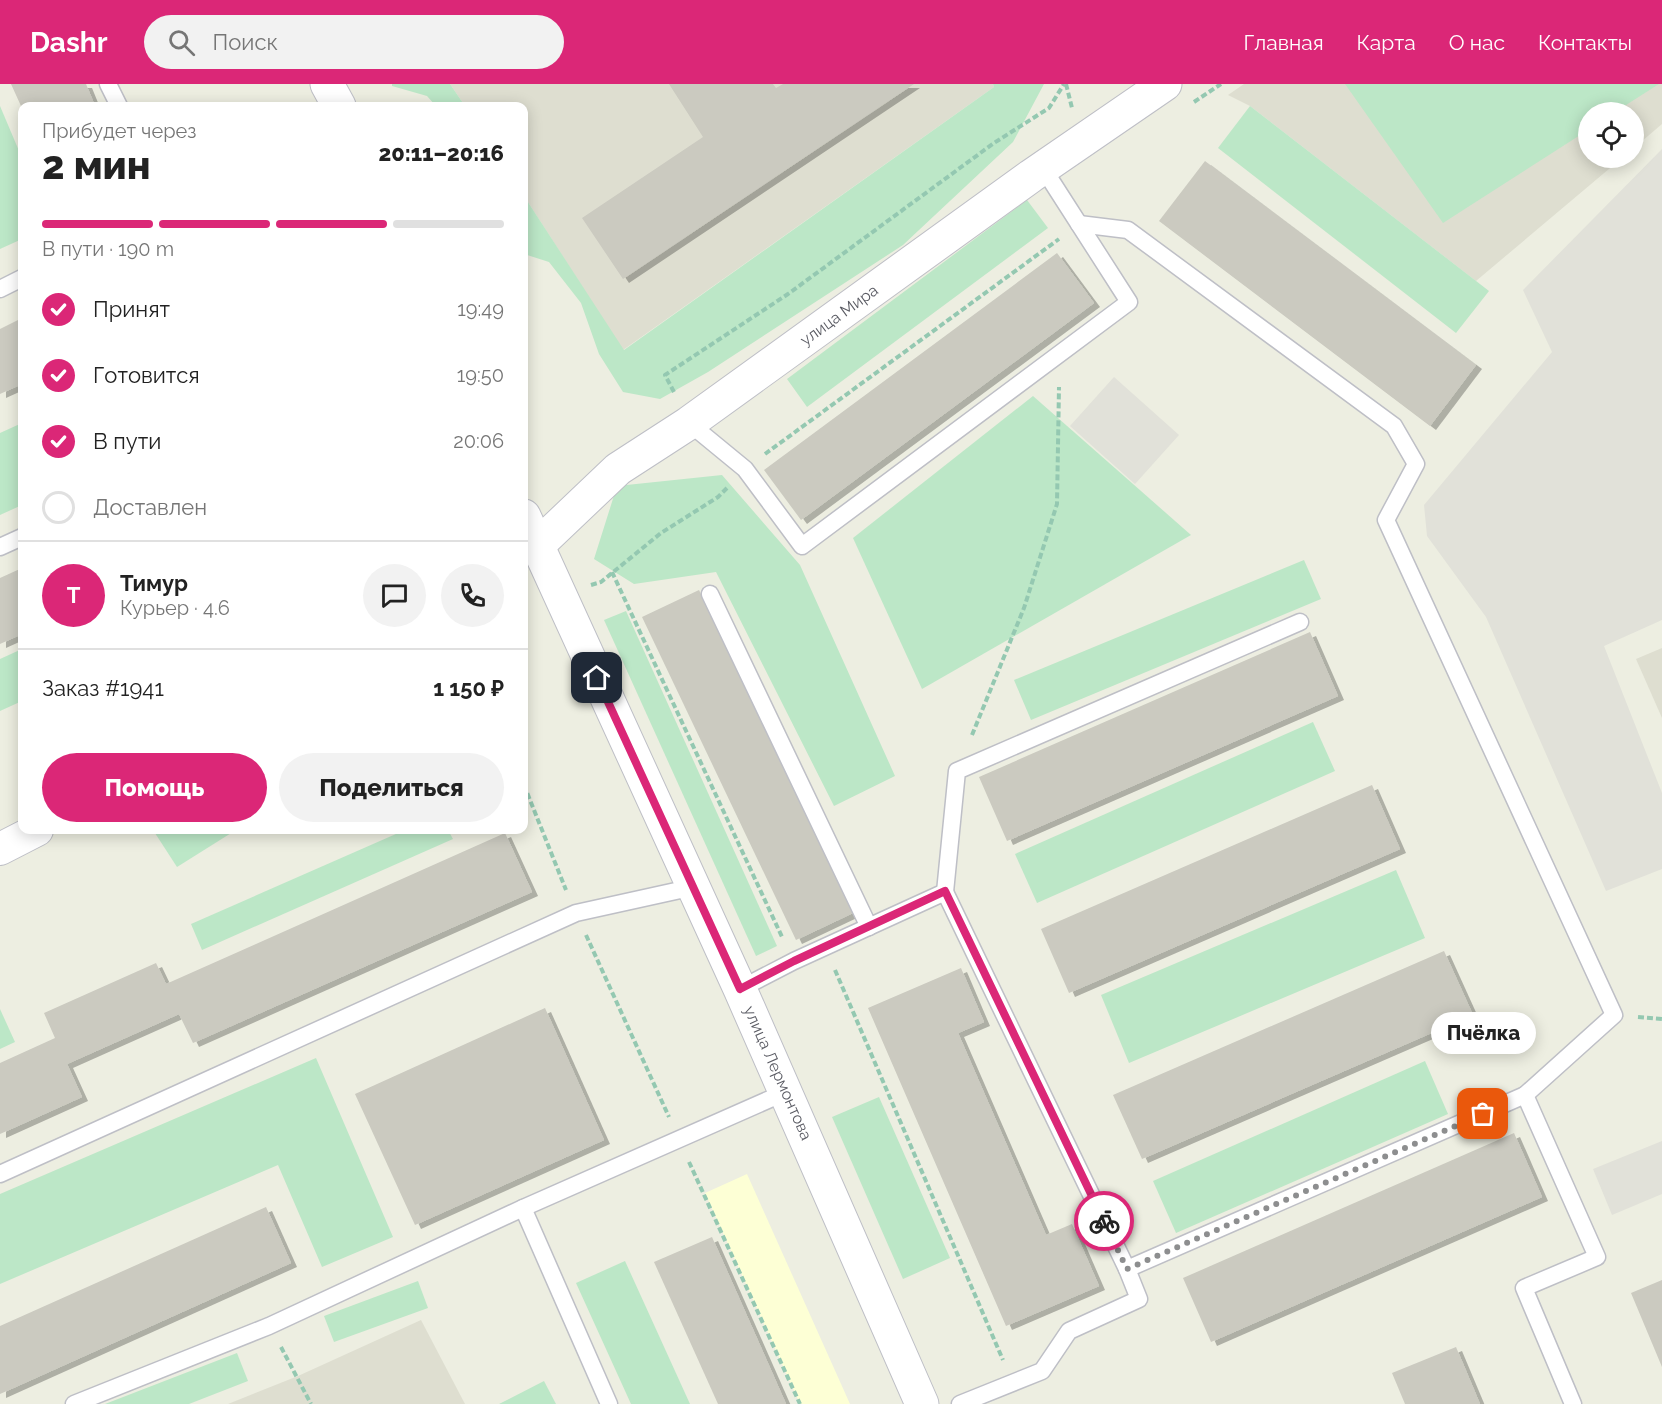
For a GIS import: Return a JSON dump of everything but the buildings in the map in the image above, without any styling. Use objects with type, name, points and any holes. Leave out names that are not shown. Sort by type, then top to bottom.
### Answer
[{"type":"street","points":[[327,84],[337,102]]},
{"type":"street","name":"улица Мира","points":[[530,551],[618,469],[689,423],[1043,168],[1165,84]]},
{"type":"street","name":"улица Лермонтова","points":[[530,551],[558,594],[694,886],[922,1404]]},
{"type":"street","points":[[0,848],[29,834]]},
{"type":"lane","points":[[108,84],[117,102]]},
{"type":"lane","points":[[689,423],[745,469],[802,546],[1129,302],[1043,168]]},
{"type":"lane","points":[[1079,224],[1128,230],[1394,426],[1416,464],[1386,520],[1614,1014],[1525,1095],[1127,1269]]},
{"type":"lane","points":[[0,289],[18,280]]},
{"type":"lane","points":[[0,547],[18,539]]},
{"type":"lane","points":[[710,594],[869,927]]},
{"type":"lane","points":[[960,1404],[1042,1371],[1069,1331],[1139,1299],[1127,1269],[945,891],[957,771],[1300,622]]},
{"type":"lane","points":[[0,1174],[576,913],[694,886]]},
{"type":"lane","points":[[740,989],[794,961],[945,891]]},
{"type":"lane","points":[[74,1404],[269,1326],[523,1208],[786,1092]]},
{"type":"lane","points":[[1525,1095],[1597,1257],[1524,1288],[1573,1404]]},
{"type":"lane","points":[[523,1208],[609,1404]]},
{"type":"path","points":[[689,423],[665,375],[788,294],[994,143],[1049,108],[1064,84]]},
{"type":"path","points":[[558,594],[601,582],[661,533],[718,497],[745,469],[1079,224]]},
{"type":"path","points":[[957,771],[1024,608],[1058,504],[1061,353]]},
{"type":"path","points":[[612,572],[794,961]]},
{"type":"path","points":[[528,795],[576,913],[670,1120]]},
{"type":"path","points":[[825,947],[1013,1382]]},
{"type":"path","points":[[685,1153],[800,1404]]},
{"type":"path","points":[[269,1326],[311,1404]]},
{"type":"shaded area","points":[[392,84],[450,84],[462,102],[432,102],[427,96],[392,86]]},
{"type":"shaded area","points":[[450,84],[993,84],[994,87],[623,350],[528,202],[528,102],[462,102]]},
{"type":"shaded area","points":[[993,84],[1044,84],[1013,142],[903,245],[708,372],[660,399],[623,392],[599,354],[581,303],[549,262],[528,255],[528,202],[624,350],[994,87]]},
{"type":"shaded area","points":[[1244,84],[1662,84],[1662,124],[1644,139],[1644,102],[1578,102],[1578,168],[1610,168],[1476,281],[1250,106],[1228,95]]},
{"type":"shaded area","points":[[1345,84],[1659,84],[1631,102],[1578,102],[1578,136],[1443,223]]},
{"type":"shaded area","points":[[0,106],[18,149],[18,241],[0,249]]},
{"type":"shaded area","points":[[1250,106],[1489,291],[1456,333],[1218,148]]},
{"type":"shaded area","points":[[1662,149],[1662,620],[1604,646],[1662,793],[1662,869],[1606,891],[1486,617],[1427,536],[1424,505],[1552,352],[1523,290]]},
{"type":"shaded area","points":[[1027,200],[1048,228],[807,407],[787,379]]},
{"type":"shaded area","points":[[1114,377],[1179,435],[1135,484],[1070,426]]},
{"type":"shaded area","points":[[1033,396],[1191,535],[922,689],[853,538]]},
{"type":"shaded area","points":[[18,425],[18,507],[0,515],[0,433]]},
{"type":"shaded area","points":[[722,475],[800,565],[895,776],[834,806],[716,572],[634,584],[594,559],[617,486]]},
{"type":"shaded area","points":[[1304,560],[1321,599],[1031,720],[1014,680]]},
{"type":"shaded area","points":[[626,611],[777,946],[756,956],[604,620]]},
{"type":"shaded area","points":[[1662,648],[1662,718],[1636,659]]},
{"type":"shaded area","points":[[18,651],[18,703],[0,711],[0,659]]},
{"type":"shaded area","points":[[1313,722],[1335,771],[1037,903],[1015,854]]},
{"type":"shaded area","points":[[156,834],[230,834],[177,867]]},
{"type":"shaded area","points":[[396,834],[450,834],[453,839],[202,950],[191,924]]},
{"type":"shaded area","points":[[1396,870],[1425,938],[1129,1063],[1101,995]]},
{"type":"shaded area","points":[[0,1009],[15,1042],[0,1049]]},
{"type":"shaded area","points":[[316,1058],[393,1237],[322,1267],[278,1165],[0,1284],[0,1194]]},
{"type":"shaded area","points":[[1425,1061],[1448,1114],[1176,1233],[1153,1181]]},
{"type":"shaded area","points":[[879,1097],[950,1258],[903,1279],[832,1117]]},
{"type":"shaded area","points":[[1662,1141],[1662,1194],[1612,1215],[1593,1169]]},
{"type":"shaded area","points":[[747,1174],[850,1404],[800,1404],[705,1193]]},
{"type":"shaded area","points":[[625,1261],[690,1404],[631,1404],[576,1283]]},
{"type":"shaded area","points":[[418,1281],[428,1308],[334,1342],[324,1316]]},
{"type":"shaded area","points":[[421,1320],[465,1404],[228,1404],[298,1376]]},
{"type":"shaded area","points":[[237,1353],[248,1381],[189,1404],[105,1404]]},
{"type":"shaded area","points":[[544,1381],[556,1404],[499,1404]]},
{"type":"way so far","points":[[1104,1221],[1127,1269],[1483,1114]]},
{"type":"place","name":"Пчёлка","points":[[1483,1114]]},
{"type":"route","points":[[597,678],[740,989],[794,961],[945,891],[1104,1221]]}]
